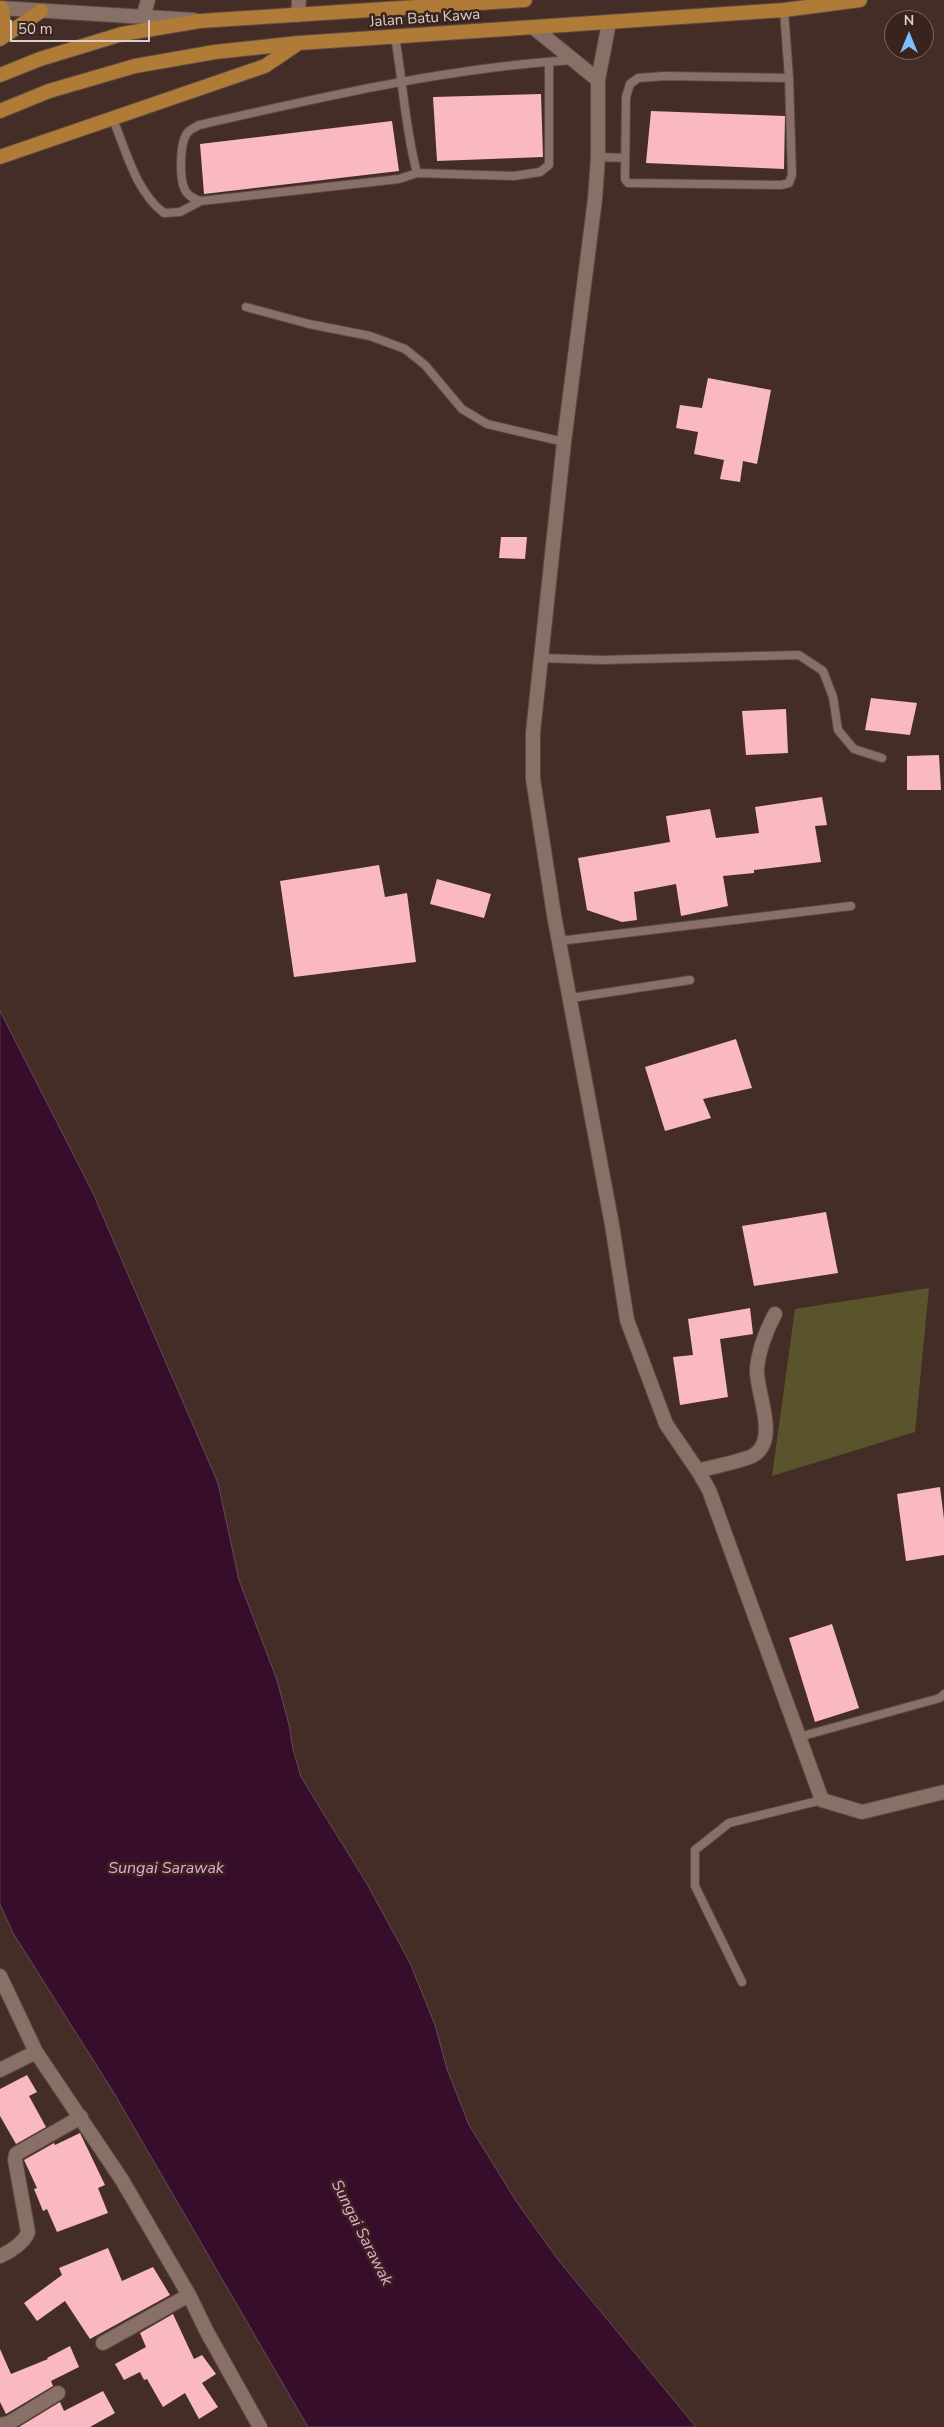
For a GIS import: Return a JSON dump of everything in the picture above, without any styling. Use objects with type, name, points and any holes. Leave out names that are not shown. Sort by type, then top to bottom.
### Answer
[{"type":"highway","name":"Jalan Batu Kawa","points":[[0,75],[40,59],[122,34],[200,21],[525,0]]},
{"type":"highway","name":"Jalan Batu Kawa","points":[[0,111],[49,91],[135,66],[215,52],[299,43],[784,10],[860,0]]},
{"type":"highway","points":[[1,8],[2,37]]},
{"type":"highway","points":[[2,37],[41,11]]},
{"type":"highway","points":[[0,157],[265,66],[299,43]]},
{"type":"street","points":[[143,17],[148,0]]},
{"type":"street","points":[[298,15],[299,0]]},
{"type":"street","points":[[1,8],[200,21]]},
{"type":"street","points":[[610,23],[598,80],[598,157],[595,199],[564,442],[533,732],[533,779],[627,1320],[666,1424],[709,1490],[822,1800],[862,1812],[944,1792]]},
{"type":"street","points":[[534,28],[598,80]]},
{"type":"street","points":[[698,1471],[754,1455],[763,1443],[766,1422],[757,1369],[765,1332],[775,1314]]},
{"type":"street","points":[[0,1976],[36,2052],[117,2172],[189,2294],[207,2332],[260,2427]]},
{"type":"street","points":[[0,2070],[36,2052]]},
{"type":"street","points":[[0,2256],[11,2251],[25,2239],[28,2232],[15,2160],[16,2154],[81,2117]]},
{"type":"street","points":[[103,2343],[189,2294]]},
{"type":"street","points":[[0,2425],[9,2423],[58,2393]]},
{"type":"lane","points":[[784,10],[789,78],[792,175],[789,183],[781,185],[628,183],[625,179],[626,97],[630,84],[638,78],[665,76],[789,78]]},
{"type":"lane","points":[[395,37],[403,80],[410,145],[417,173]]},
{"type":"lane","points":[[201,201],[192,198],[184,189],[180,170],[183,142],[187,133],[198,125],[403,80],[511,64],[575,60]]},
{"type":"lane","points":[[113,119],[141,187],[150,203],[164,213],[180,212],[201,201],[392,180],[417,173],[514,176],[540,172],[549,165],[549,62]]},
{"type":"lane","points":[[598,157],[625,158]]},
{"type":"lane","points":[[246,307],[309,324],[370,336],[405,349],[425,366],[462,409],[487,424],[564,442]]},
{"type":"lane","points":[[541,658],[601,660],[799,655],[823,671],[833,697],[838,730],[854,749],[882,758]]},
{"type":"lane","points":[[560,941],[851,906]]},
{"type":"lane","points":[[571,998],[690,980]]},
{"type":"lane","points":[[799,1737],[940,1698],[944,1694]]},
{"type":"lane","points":[[742,1982],[695,1886],[695,1850],[729,1823],[822,1800]]},
{"type":"shaded area","points":[[929,1288],[915,1432],[772,1476],[795,1309]]},
{"type":"water","name":"Sungai Sarawak","points":[[0,1011],[92,1191],[218,1483],[239,1580],[277,1680],[301,1777],[367,1884],[410,1963],[435,2025],[447,2069],[469,2125],[516,2201],[559,2261],[696,2427],[308,2427],[114,2093],[13,1933],[0,1904]]},
{"type":"building","points":[[541,94],[543,157],[437,161],[433,97]]},
{"type":"building","points":[[651,111],[785,116],[784,169],[646,163]]},
{"type":"building","points":[[392,121],[399,171],[204,194],[200,144]]},
{"type":"building","points":[[708,378],[771,390],[757,464],[743,461],[740,482],[720,479],[724,460],[694,454],[698,432],[676,428],[680,405],[702,408]]},
{"type":"building","points":[[501,537],[527,537],[525,559],[499,558]]},
{"type":"building","points":[[871,698],[917,703],[910,735],[865,730]]},
{"type":"building","points":[[786,709],[788,753],[746,755],[742,711]]},
{"type":"building","points":[[939,755],[941,790],[907,790],[907,756]]},
{"type":"building","points":[[822,797],[827,825],[815,826],[821,862],[754,870],[754,873],[723,876],[728,906],[681,916],[676,884],[634,892],[637,920],[622,922],[587,910],[578,858],[670,842],[666,816],[710,809],[716,838],[759,833],[755,807]]},
{"type":"building","points":[[379,865],[385,897],[407,893],[416,962],[294,977],[280,881]]},
{"type":"building","points":[[437,879],[491,894],[484,918],[430,904]]},
{"type":"building","points":[[736,1039],[752,1088],[703,1099],[711,1118],[665,1131],[645,1067]]},
{"type":"building","points":[[826,1212],[838,1273],[754,1286],[742,1226]]},
{"type":"building","points":[[750,1308],[753,1334],[720,1339],[728,1397],[680,1405],[673,1357],[693,1355],[688,1319]]},
{"type":"building","points":[[940,1487],[944,1519],[944,1555],[906,1561],[897,1494]]},
{"type":"building","points":[[832,1624],[859,1708],[815,1722],[789,1638]]},
{"type":"building","points":[[27,2075],[37,2092],[29,2096],[46,2127],[16,2144],[0,2116],[0,2089]]},
{"type":"building","points":[[80,2133],[105,2185],[98,2188],[108,2213],[57,2232],[47,2209],[43,2211],[34,2189],[37,2188],[24,2160],[54,2143],[55,2145]]},
{"type":"building","points":[[108,2248],[122,2281],[153,2267],[170,2295],[90,2339],[65,2301],[37,2321],[24,2303],[62,2275],[59,2268]]},
{"type":"building","points":[[173,2314],[194,2359],[202,2355],[216,2374],[202,2383],[218,2407],[199,2419],[185,2393],[163,2407],[147,2379],[144,2380],[140,2372],[124,2380],[115,2364],[146,2347],[140,2333]]},
{"type":"building","points":[[70,2346],[79,2367],[51,2381],[53,2386],[6,2414],[0,2402],[0,2349],[11,2374],[48,2359]]},
{"type":"building","points":[[103,2391],[115,2413],[90,2427],[19,2427],[60,2402],[64,2411]]}]
